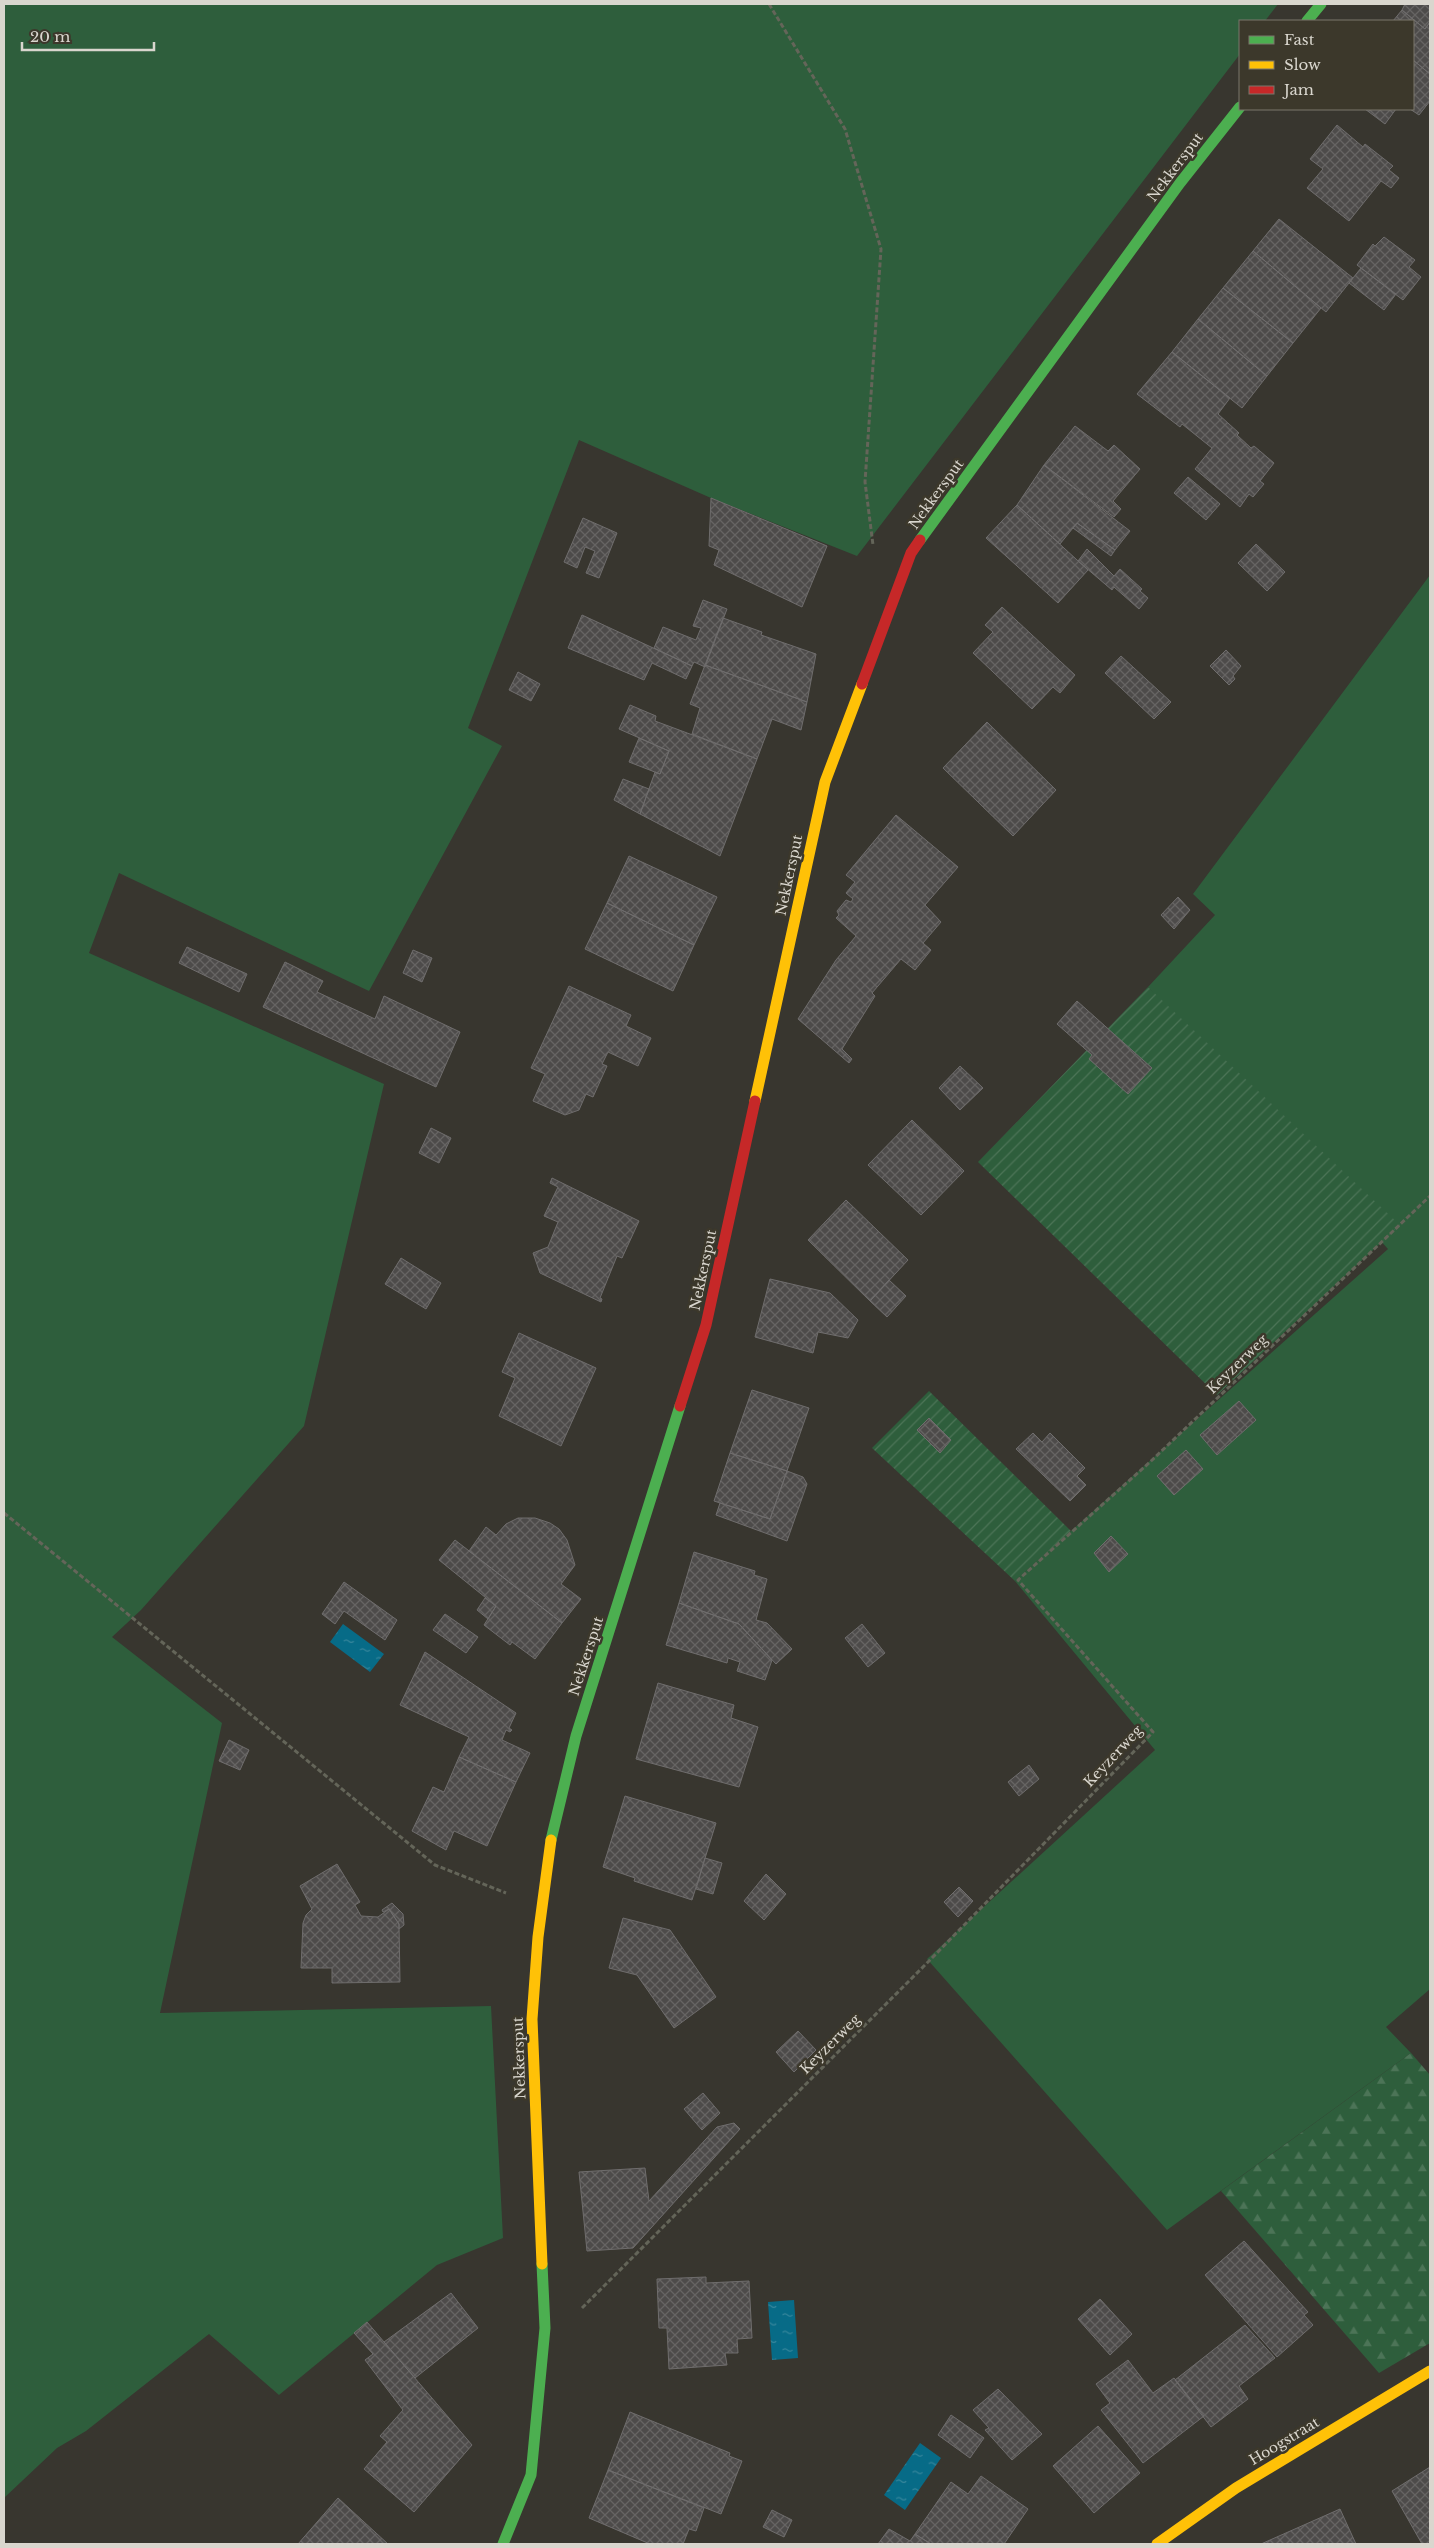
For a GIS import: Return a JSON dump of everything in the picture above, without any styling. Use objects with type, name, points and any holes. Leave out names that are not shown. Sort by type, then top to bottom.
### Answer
[{"type":"street","points":[[1309,20],[1321,4]]},
{"type":"street","name":"Nekkersput","points":[[503,2544],[530,2475],[545,2328],[532,2019],[542,1908],[553,1824],[569,1760],[706,1325],[825,782],[911,553],[1180,183],[1239,107]]},
{"type":"street","name":"Hoogstraat","points":[[1157,2544],[1236,2488],[1430,2371]]},
{"type":"path","points":[[769,4],[845,129],[881,249],[865,482],[873,550]]},
{"type":"path","name":"Keyzerweg","points":[[545,2328],[574,2316],[928,1962],[1153,1732],[1018,1580],[1150,1462],[1430,1196]]},
{"type":"path","points":[[4,1513],[435,1865],[542,1908]]},
{"type":"green space","points":[[4,4],[1278,4],[1266,20],[1239,20],[1239,55],[857,556],[711,498],[579,440],[468,728],[502,746],[369,991],[119,873],[89,953],[384,1084],[304,1426],[141,1610],[112,1637],[222,1723],[160,2013],[491,2006],[503,2238],[437,2265],[279,2395],[209,2334],[86,2431],[57,2448],[4,2498]]},
{"type":"green space","points":[[1430,575],[1430,1989],[1386,2027],[1411,2053],[1167,2230],[927,1959],[1155,1750],[1015,1581],[1388,1249],[1148,987],[1215,915],[1193,894]]},
{"type":"green space","points":[[1148,987],[1400,1225],[1217,1395],[978,1162]]},
{"type":"green space","points":[[929,1391],[1071,1531],[1015,1581],[872,1448]]},
{"type":"green space","points":[[1411,2053],[1430,2075],[1430,2343],[1379,2373],[1221,2191]]},
{"type":"water","points":[[343,1624],[384,1654],[370,1672],[330,1642]]},
{"type":"water","points":[[794,2300],[798,2358],[772,2360],[768,2302]]},
{"type":"water","points":[[920,2443],[941,2458],[905,2510],[884,2495]]},
{"type":"building","points":[[1405,4],[1430,4],[1430,22],[1425,29],[1402,10]]},
{"type":"building","points":[[1402,10],[1425,29],[1430,22],[1430,74],[1414,61],[1414,20],[1394,20]]},
{"type":"building","points":[[1414,61],[1430,74],[1430,101],[1419,115],[1412,110],[1414,110]]},
{"type":"building","points":[[1366,110],[1395,110],[1385,124]]},
{"type":"building","points":[[1337,125],[1363,147],[1365,144],[1393,166],[1389,170],[1399,178],[1391,188],[1381,181],[1349,221],[1307,188],[1323,169],[1310,159]]},
{"type":"building","points":[[1279,219],[1353,278],[1326,312],[1253,251]]},
{"type":"building","points":[[1384,237],[1415,260],[1409,267],[1421,277],[1403,300],[1357,265],[1373,244],[1375,246]]},
{"type":"building","points":[[1253,251],[1321,308],[1293,343],[1223,288]]},
{"type":"building","points":[[1361,268],[1396,294],[1384,310],[1349,283]]},
{"type":"building","points":[[1223,288],[1293,343],[1267,376],[1198,319]]},
{"type":"building","points":[[1198,319],[1267,376],[1242,408],[1172,352]]},
{"type":"building","points":[[1172,352],[1230,398],[1218,414],[1239,433],[1237,435],[1251,448],[1254,446],[1274,463],[1260,481],[1264,484],[1253,497],[1249,494],[1240,507],[1195,469],[1212,448],[1182,424],[1180,427],[1137,394]]},
{"type":"building","points":[[1075,426],[1108,451],[1114,445],[1140,469],[1113,501],[1121,509],[1114,517],[1044,465]]},
{"type":"building","points":[[1044,465],[1130,531],[1115,550],[1077,523],[1060,544],[1017,505]]},
{"type":"building","points":[[1188,477],[1220,504],[1206,520],[1174,493]]},
{"type":"building","points":[[711,498],[827,546],[802,607],[714,565],[719,550],[709,546]]},
{"type":"building","points":[[1017,505],[1088,570],[1058,603],[986,538]]},
{"type":"building","points":[[583,518],[617,533],[599,578],[586,573],[595,551],[585,547],[577,568],[564,562]]},
{"type":"building","points":[[1077,523],[1115,550],[1111,556],[1073,528]]},
{"type":"building","points":[[1256,544],[1285,572],[1267,591],[1238,563]]},
{"type":"building","points":[[1087,549],[1114,576],[1120,569],[1142,589],[1140,591],[1148,598],[1139,609],[1114,587],[1112,590],[1078,561]]},
{"type":"building","points":[[703,600],[727,609],[705,667],[694,662],[692,666],[654,648],[663,627],[696,640],[701,628],[693,626]]},
{"type":"building","points":[[1002,607],[1075,675],[1060,693],[1053,687],[1032,709],[973,653],[993,632],[985,625]]},
{"type":"building","points":[[582,615],[692,666],[686,679],[652,663],[644,680],[568,648]]},
{"type":"building","points":[[723,618],[762,632],[761,635],[816,654],[807,702],[705,665]]},
{"type":"building","points":[[1226,650],[1241,666],[1233,676],[1235,679],[1229,685],[1210,666]]},
{"type":"building","points":[[1121,656],[1171,702],[1154,719],[1105,673]]},
{"type":"building","points":[[705,665],[807,702],[801,730],[772,719],[757,759],[692,734],[700,708],[690,704]]},
{"type":"building","points":[[518,672],[540,684],[531,701],[509,690]]},
{"type":"building","points":[[630,705],[656,716],[655,721],[757,759],[720,856],[640,814],[655,772],[660,774],[669,751],[619,729]]},
{"type":"building","points":[[987,722],[1056,790],[1013,836],[943,768]]},
{"type":"building","points":[[639,738],[669,751],[660,774],[629,762]]},
{"type":"building","points":[[623,779],[649,789],[640,814],[614,800]]},
{"type":"building","points":[[896,815],[958,867],[925,905],[941,922],[923,943],[931,950],[915,970],[901,959],[872,993],[875,996],[842,1049],[852,1059],[849,1063],[798,1019],[836,960],[856,936],[836,918],[839,915],[837,911],[846,900],[851,902],[853,899],[846,893],[855,882],[846,875]]},
{"type":"building","points":[[629,856],[717,897],[694,945],[607,903]]},
{"type":"building","points":[[1178,897],[1190,910],[1174,929],[1161,915]]},
{"type":"building","points":[[607,903],[694,945],[673,991],[585,949]]},
{"type":"building","points":[[187,947],[247,974],[239,992],[179,963]]},
{"type":"building","points":[[413,950],[432,958],[422,982],[403,973]]},
{"type":"building","points":[[285,962],[323,981],[317,992],[375,1019],[384,996],[460,1032],[436,1087],[263,1007]]},
{"type":"building","points":[[569,986],[631,1015],[626,1026],[651,1038],[638,1066],[608,1052],[602,1064],[607,1066],[593,1097],[586,1094],[579,1110],[565,1115],[533,1101],[545,1074],[531,1068]]},
{"type":"building","points":[[1077,1001],[1152,1068],[1128,1094],[1089,1059],[1092,1055],[1057,1024]]},
{"type":"building","points":[[960,1066],[983,1088],[960,1110],[939,1088]]},
{"type":"building","points":[[912,1120],[964,1171],[921,1215],[868,1165]]},
{"type":"building","points":[[431,1128],[451,1138],[439,1163],[419,1153]]},
{"type":"building","points":[[552,1178],[639,1221],[622,1258],[617,1256],[600,1298],[602,1299],[601,1302],[540,1273],[533,1253],[548,1247],[558,1222],[544,1216],[558,1187],[550,1183]]},
{"type":"building","points":[[846,1200],[908,1260],[870,1301],[808,1240]]},
{"type":"building","points":[[401,1258],[441,1283],[426,1309],[385,1284]]},
{"type":"building","points":[[770,1279],[830,1293],[858,1320],[848,1338],[818,1332],[813,1353],[755,1337]]},
{"type":"building","points":[[889,1280],[906,1296],[887,1317],[870,1301]]},
{"type":"building","points":[[519,1333],[596,1368],[561,1446],[499,1416],[515,1378],[502,1372]]},
{"type":"building","points":[[752,1390],[809,1408],[787,1471],[730,1453]]},
{"type":"building","points":[[1239,1401],[1256,1420],[1217,1455],[1200,1435]]},
{"type":"building","points":[[929,1418],[951,1440],[940,1453],[917,1430]]},
{"type":"building","points":[[1033,1433],[1042,1442],[1050,1433],[1085,1468],[1077,1476],[1086,1485],[1070,1501],[1016,1449]]},
{"type":"building","points":[[1186,1450],[1203,1469],[1174,1495],[1157,1476]]},
{"type":"building","points":[[730,1453],[787,1471],[770,1519],[714,1501]]},
{"type":"building","points":[[787,1471],[803,1477],[807,1484],[787,1541],[716,1515],[720,1503],[770,1519]]},
{"type":"building","points":[[518,1518],[535,1518],[550,1523],[559,1529],[567,1540],[575,1565],[561,1584],[581,1599],[562,1623],[469,1551],[486,1527],[496,1535],[506,1524]]},
{"type":"building","points":[[1111,1536],[1128,1554],[1109,1572],[1094,1553]]},
{"type":"building","points":[[455,1540],[562,1623],[535,1659],[512,1642],[510,1645],[484,1625],[496,1606],[439,1560]]},
{"type":"building","points":[[694,1552],[755,1571],[754,1575],[767,1579],[756,1620],[767,1623],[792,1649],[776,1664],[739,1624],[679,1603]]},
{"type":"building","points":[[344,1582],[397,1620],[385,1640],[344,1611],[335,1624],[322,1614]]},
{"type":"building","points":[[485,1598],[496,1606],[488,1619],[477,1610]]},
{"type":"building","points":[[679,1603],[739,1624],[772,1660],[765,1680],[737,1671],[740,1662],[728,1658],[727,1663],[666,1645]]},
{"type":"building","points":[[445,1614],[478,1637],[466,1653],[433,1630]]},
{"type":"building","points":[[862,1624],[885,1653],[868,1667],[845,1638]]},
{"type":"building","points":[[425,1652],[516,1713],[509,1728],[512,1730],[510,1732],[506,1730],[502,1740],[530,1753],[516,1782],[459,1757],[469,1737],[400,1705]]},
{"type":"building","points":[[658,1683],[734,1705],[731,1718],[758,1727],[739,1787],[636,1759]]},
{"type":"building","points":[[229,1740],[249,1750],[240,1770],[219,1761]]},
{"type":"building","points":[[459,1757],[516,1782],[487,1846],[454,1831],[446,1850],[412,1831],[433,1787],[444,1792]]},
{"type":"building","points":[[1029,1765],[1039,1779],[1019,1796],[1008,1782]]},
{"type":"building","points":[[625,1796],[716,1823],[692,1900],[634,1881],[635,1878],[603,1867]]},
{"type":"building","points":[[705,1858],[722,1863],[713,1894],[696,1889]]},
{"type":"building","points":[[337,1864],[360,1902],[355,1905],[361,1916],[378,1917],[389,1909],[399,1924],[400,1982],[332,1983],[332,1968],[301,1968],[303,1923],[306,1915],[312,1909],[300,1886]]},
{"type":"building","points":[[766,1874],[786,1894],[764,1920],[744,1901]]},
{"type":"building","points":[[959,1887],[973,1901],[958,1917],[944,1902]]},
{"type":"building","points":[[392,1903],[403,1914],[404,1925],[399,1929],[399,1924],[389,1909],[383,1912],[382,1910]]},
{"type":"building","points":[[623,1918],[670,1930],[716,1997],[674,2028],[637,1975],[609,1968]]},
{"type":"building","points":[[798,2031],[816,2050],[794,2072],[776,2052]]},
{"type":"building","points":[[703,2093],[720,2113],[702,2130],[684,2109]]},
{"type":"building","points":[[734,2123],[740,2129],[633,2248],[587,2251],[579,2172],[645,2168],[649,2201],[717,2127]]},
{"type":"building","points":[[1244,2241],[1308,2312],[1304,2315],[1313,2325],[1277,2357],[1205,2275]]},
{"type":"building","points":[[706,2277],[706,2283],[749,2281],[752,2338],[737,2339],[738,2353],[725,2353],[727,2365],[669,2369],[667,2328],[659,2328],[657,2279]]},
{"type":"building","points":[[451,2293],[478,2328],[415,2378],[384,2342]]},
{"type":"building","points":[[1100,2299],[1132,2334],[1110,2355],[1078,2319]]},
{"type":"building","points":[[367,2322],[472,2445],[414,2512],[364,2469],[387,2442],[380,2436],[403,2410],[365,2360],[373,2354],[354,2333]]},
{"type":"building","points":[[1245,2325],[1275,2358],[1239,2386],[1248,2399],[1211,2427],[1175,2380]]},
{"type":"building","points":[[1128,2360],[1153,2393],[1174,2378],[1204,2416],[1143,2463],[1101,2410],[1110,2403],[1096,2384]]},
{"type":"building","points":[[998,2389],[1042,2434],[1012,2460],[985,2430],[989,2428],[973,2410]]},
{"type":"building","points":[[630,2412],[730,2453],[729,2456],[742,2461],[721,2514],[608,2470]]},
{"type":"building","points":[[951,2415],[984,2438],[970,2458],[938,2435]]},
{"type":"building","points":[[1098,2426],[1140,2473],[1094,2513],[1053,2466]]},
{"type":"building","points":[[1430,2467],[1430,2544],[1422,2544],[1392,2491]]},
{"type":"building","points":[[608,2470],[704,2508],[696,2531],[689,2529],[683,2544],[650,2544],[589,2518]]},
{"type":"building","points":[[981,2476],[1028,2509],[1004,2544],[931,2544],[915,2534],[951,2482],[968,2494]]},
{"type":"building","points":[[338,2498],[388,2544],[298,2544]]},
{"type":"building","points":[[1340,2509],[1356,2544],[1261,2544]]},
{"type":"building","points":[[772,2510],[792,2520],[784,2537],[763,2527]]},
{"type":"building","points":[[889,2529],[910,2541],[915,2534],[931,2544],[878,2544]]},
{"type":"traffic: fast","points":[[1308,20],[1321,4]]},
{"type":"traffic: fast","points":[[920,540],[1180,183],[1239,108]]},
{"type":"traffic: fast","points":[[551,1840],[576,1736],[680,1406]]},
{"type":"traffic: fast","points":[[503,2544],[531,2475],[545,2328],[542,2264]]},
{"type":"traffic: slow","points":[[755,1101],[825,782],[862,684]]},
{"type":"traffic: slow","points":[[542,2264],[532,2019],[538,1937],[551,1840]]},
{"type":"traffic: slow","points":[[1157,2544],[1236,2488],[1430,2371]]},
{"type":"traffic: jam","points":[[862,684],[911,553],[920,540]]},
{"type":"traffic: jam","points":[[680,1406],[706,1325],[755,1101]]}]
